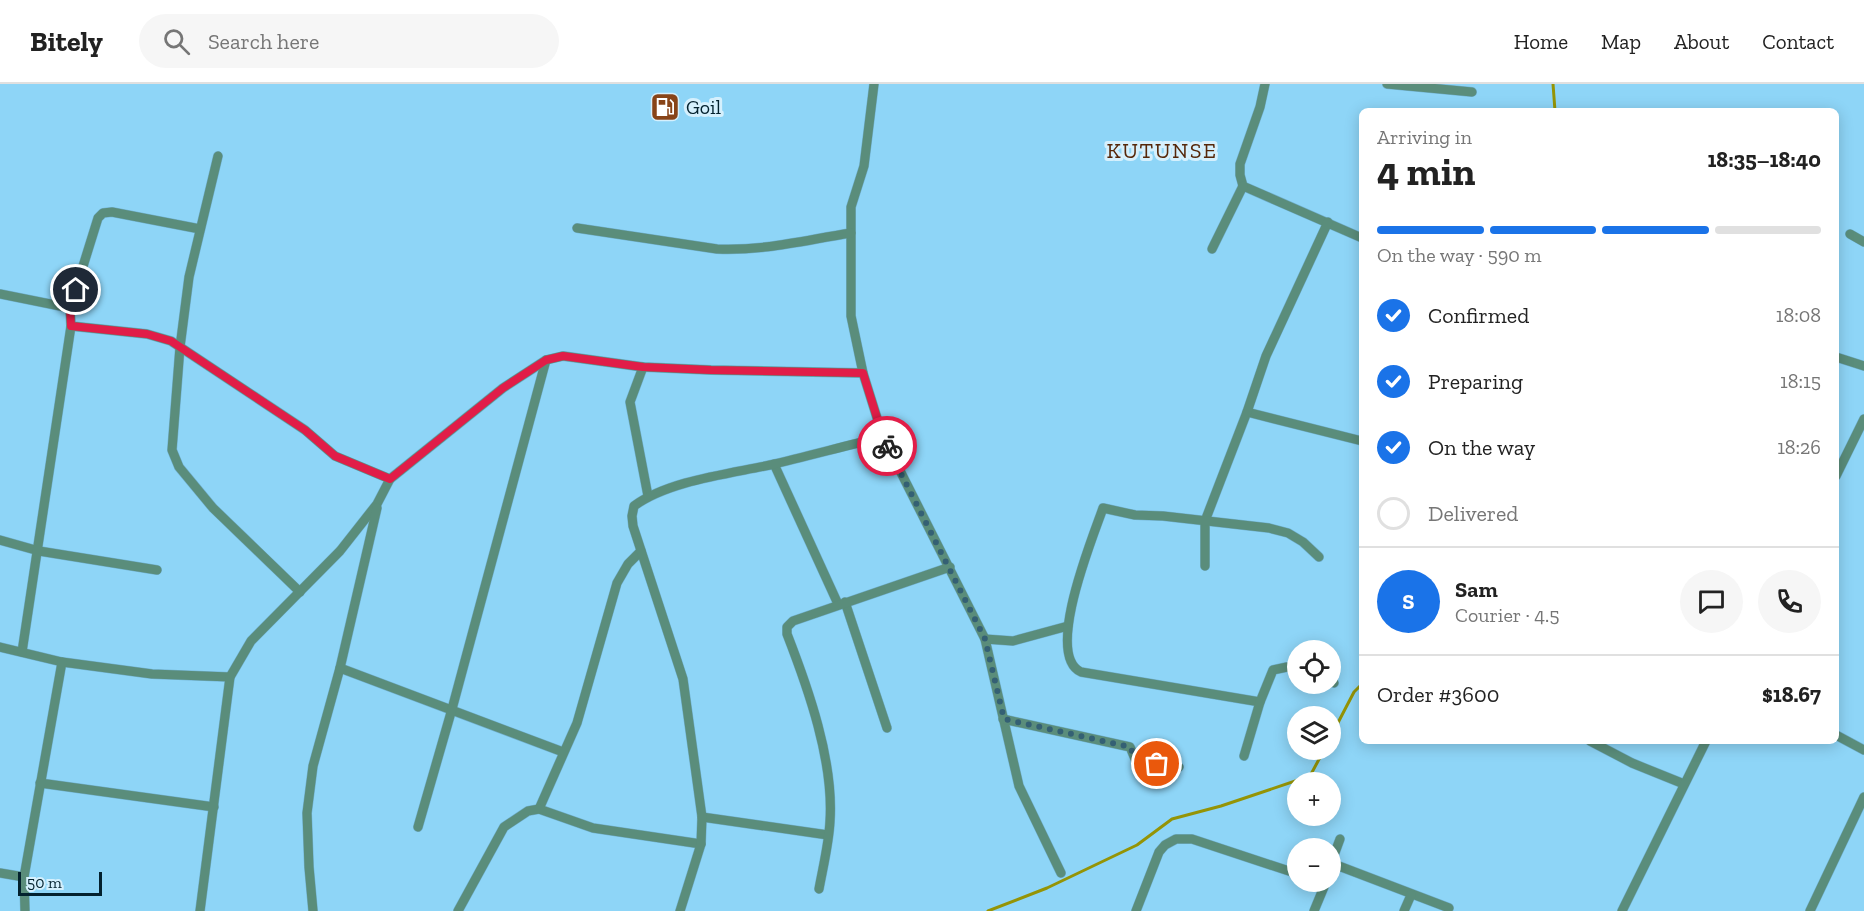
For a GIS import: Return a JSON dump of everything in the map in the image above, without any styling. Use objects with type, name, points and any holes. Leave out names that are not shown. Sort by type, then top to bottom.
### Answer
[{"type":"street","points":[[874,84],[864,166],[850,207],[851,316],[863,373],[883,437],[985,639],[1019,786],[1061,873]]},
{"type":"street","points":[[1212,249],[1243,186],[1240,164],[1260,107],[1265,84]]},
{"type":"street","points":[[1387,84],[1472,92]]},
{"type":"street","points":[[218,156],[189,277],[180,347],[172,450],[179,467],[213,508],[300,592]]},
{"type":"street","points":[[1243,186],[1359,237]]},
{"type":"street","points":[[22,652],[71,326],[70,308],[98,218],[103,213],[112,212],[200,229]]},
{"type":"street","points":[[1205,566],[1205,521],[1266,356],[1328,222]]},
{"type":"street","points":[[577,228],[717,249],[739,250],[787,245],[851,233]]},
{"type":"street","points":[[1850,234],[1864,242]]},
{"type":"street","points":[[0,294],[70,308]]},
{"type":"street","points":[[71,326],[159,336],[180,347],[305,430],[335,456],[390,479]]},
{"type":"street","points":[[200,911],[230,677],[251,641],[340,551],[377,504],[390,479],[503,388],[546,360],[563,356],[643,367],[863,373]]},
{"type":"street","points":[[1839,358],[1864,366]]},
{"type":"street","points":[[418,827],[546,360]]},
{"type":"street","points":[[643,367],[630,402],[648,496]]},
{"type":"street","points":[[1247,412],[1359,440]]},
{"type":"street","points":[[1839,470],[1864,419]]},
{"type":"street","points":[[680,911],[701,844],[702,816],[683,679],[633,526],[634,506],[648,496],[704,478],[774,464],[883,437]]},
{"type":"street","points":[[774,464],[841,603],[887,728]]},
{"type":"street","points":[[313,911],[307,813],[309,791],[313,766],[340,668],[377,504]]},
{"type":"street","points":[[1260,702],[1081,672],[1072,666],[1069,660],[1068,626],[1080,575],[1103,508],[1125,514],[1269,528],[1288,533],[1303,542],[1319,557]]},
{"type":"street","points":[[0,540],[39,551],[157,570]]},
{"type":"street","points":[[539,808],[577,723],[617,582],[628,564],[642,551]]},
{"type":"street","points":[[819,889],[830,821],[827,770],[806,684],[787,634],[787,627],[793,621],[841,603],[950,567]]},
{"type":"street","points":[[985,639],[1013,641],[1068,626]]},
{"type":"street","points":[[0,647],[62,662],[152,674],[230,677]]},
{"type":"street","points":[[27,910],[24,877],[62,662]]},
{"type":"street","points":[[1244,756],[1260,702],[1273,670],[1287,667]]},
{"type":"street","points":[[340,668],[563,752]]},
{"type":"street","points":[[1004,719],[1130,747],[1136,760],[1179,767]]},
{"type":"street","points":[[1839,737],[1864,750]]},
{"type":"street","points":[[1596,744],[1632,763],[1684,784]]},
{"type":"street","points":[[1622,911],[1704,744]]},
{"type":"street","points":[[40,783],[214,807]]},
{"type":"street","points":[[1810,911],[1864,797]]},
{"type":"street","points":[[458,911],[504,827],[517,816],[528,811],[539,808],[593,828],[701,844]]},
{"type":"street","points":[[702,816],[828,835]]},
{"type":"street","points":[[1139,910],[1159,852],[1165,845],[1176,839],[1203,841],[1287,870]]},
{"type":"street","points":[[1341,869],[1449,908]]},
{"type":"street","points":[[0,873],[24,877]]},
{"type":"street","points":[[1314,911],[1321,892]]},
{"type":"street","points":[[1404,911],[1411,895]]},
{"type":"waterway","points":[[1553,84],[1555,108]]},
{"type":"waterway","points":[[1341,717],[1359,687]]},
{"type":"waterway","points":[[988,911],[1047,888],[1137,845],[1172,819],[1221,806],[1310,776],[1319,760]]},
{"type":"way so far","points":[[887,446],[985,639],[1004,719],[1130,747],[1136,760],[1157,764]]},
{"type":"place","name":"Goil","points":[[665,107]]},
{"type":"district","name":"KUTUNSE","points":[[1162,150]]},
{"type":"route","points":[[76,290],[70,308],[71,326],[147,334],[171,341],[305,430],[335,456],[390,479],[503,388],[546,360],[563,356],[643,367],[863,373],[887,446]]}]
